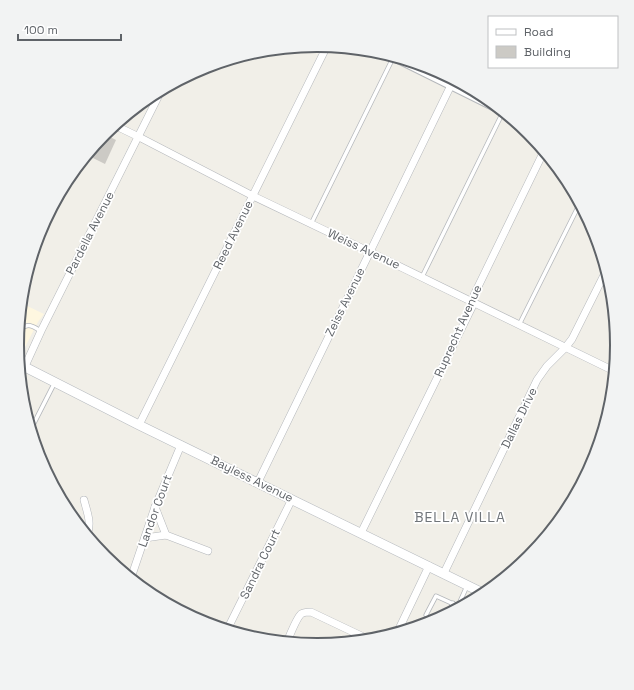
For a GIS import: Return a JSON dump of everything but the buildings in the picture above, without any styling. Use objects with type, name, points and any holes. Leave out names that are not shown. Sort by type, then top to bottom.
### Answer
[{"type":"main road","name":"Bayless Avenue","points":[[25,368],[139,425],[478,590]]},
{"type":"street","name":"Reed Avenue","points":[[139,425],[324,52]]},
{"type":"street","name":"Zeiss Avenue","points":[[258,482],[451,84]]},
{"type":"street","name":"Pardella Avenue","points":[[25,361],[157,99]]},
{"type":"street","name":"Weiss Avenue","points":[[121,128],[253,196],[609,368]]},
{"type":"street","name":"Ruprecht Avenue","points":[[362,533],[474,302],[474,295],[541,157]]},
{"type":"street","name":"Dallas Drive","points":[[444,573],[537,380],[547,366],[566,348],[572,339],[602,279]]},
{"type":"street","name":"Landor Court","points":[[133,572],[155,507],[181,445]]},
{"type":"street","name":"Sandra Court","points":[[230,624],[292,499]]},
{"type":"street","points":[[84,500],[90,522],[89,528]]},
{"type":"street","points":[[155,507],[166,535]]},
{"type":"street","points":[[145,538],[166,535],[208,552]]},
{"type":"street","points":[[401,625],[429,566]]},
{"type":"street","points":[[290,636],[299,618],[303,613],[307,612],[311,612],[358,634]]},
{"type":"lane","points":[[311,224],[389,61]]},
{"type":"lane","points":[[422,277],[500,117]]},
{"type":"lane","points":[[519,325],[577,209]]},
{"type":"lane","points":[[25,327],[30,325],[41,331]]},
{"type":"lane","points":[[34,421],[55,382]]},
{"type":"lane","points":[[462,600],[468,585]]},
{"type":"lane","points":[[426,615],[436,596],[453,604]]},
{"type":"shaded area","points":[[27,306],[44,314],[38,322],[25,347]]},
{"type":"district","name":"BELLA VILLA","points":[[460,517]]}]
